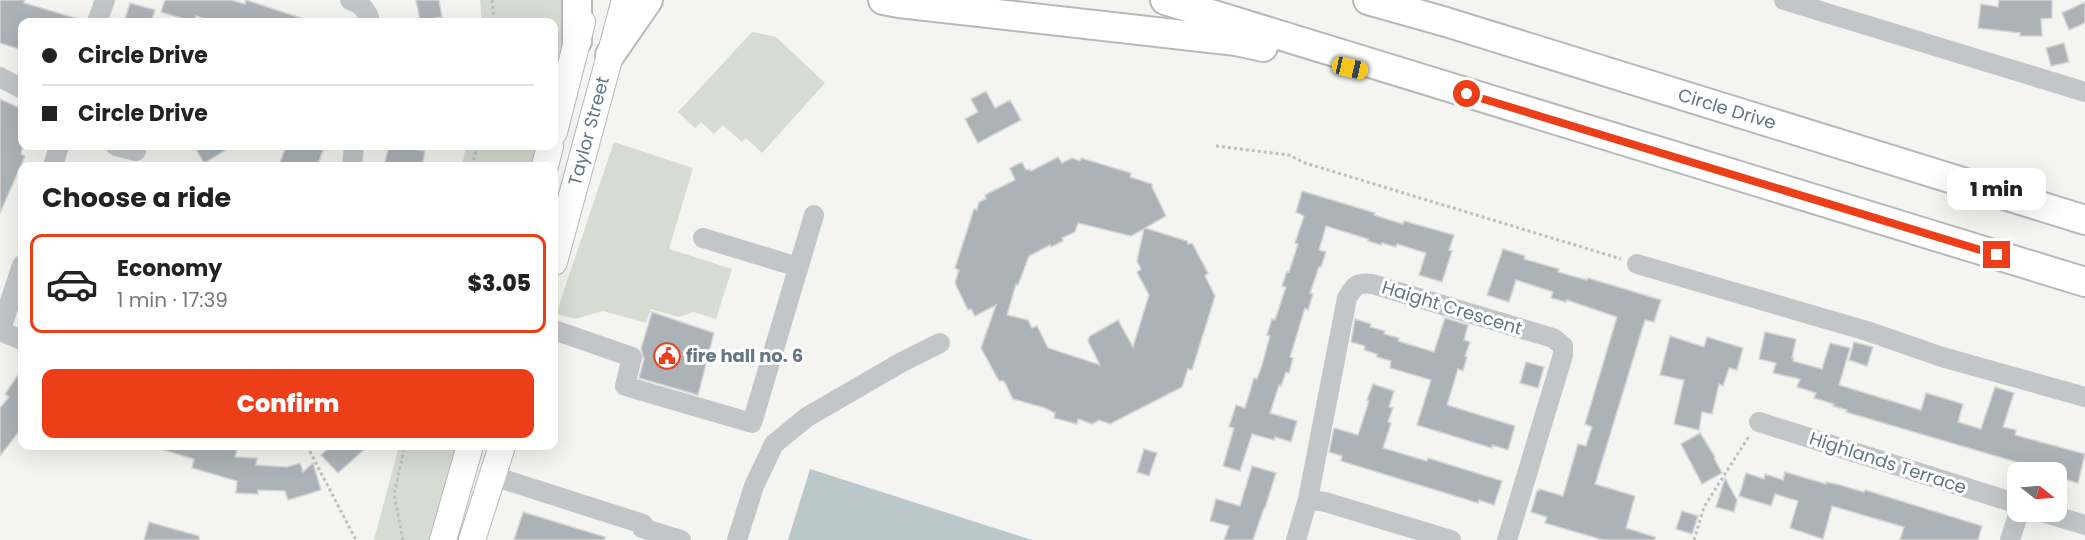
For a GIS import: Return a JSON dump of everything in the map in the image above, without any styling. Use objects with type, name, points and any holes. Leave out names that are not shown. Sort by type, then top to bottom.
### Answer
[{"type":"highway","points":[[577,0],[577,41]]},
{"type":"highway","points":[[610,55],[648,0]]},
{"type":"highway","points":[[883,0],[1236,41],[1391,78],[1602,135]]},
{"type":"highway","points":[[1166,0],[2085,282]]},
{"type":"highway","name":"Circle Drive","points":[[1368,0],[1446,22],[2085,220]]},
{"type":"highway","points":[[1406,0],[1446,22]]},
{"type":"main road","name":"Taylor Street","points":[[558,116],[589,0]]},
{"type":"main road","name":"Taylor Street","points":[[558,247],[625,0]]},
{"type":"main road","points":[[443,540],[469,450]]},
{"type":"main road","points":[[472,540],[501,450]]},
{"type":"street","points":[[99,18],[105,0]]},
{"type":"street","points":[[350,0],[359,3],[369,18]]},
{"type":"street","points":[[1784,0],[2085,92]]},
{"type":"street","points":[[0,77],[18,87]]},
{"type":"street","points":[[558,331],[632,357],[625,386],[752,423],[814,215]]},
{"type":"street","points":[[704,238],[798,267]]},
{"type":"street","points":[[1636,264],[1867,331],[1942,357],[2085,397]]},
{"type":"street","points":[[18,277],[0,332],[18,339]]},
{"type":"street","name":"Haight Crescent","points":[[1296,540],[1308,499],[1347,298],[1354,286],[1361,282],[1553,338],[1563,346],[1563,355],[1508,540]]},
{"type":"street","points":[[737,540],[754,486],[774,444],[807,417],[902,362],[940,343]]},
{"type":"street","name":"Highlands Terrace","points":[[1759,422],[2007,501]]},
{"type":"street","points":[[493,476],[644,524],[640,534],[681,540]]},
{"type":"street","points":[[1308,499],[1325,502],[1451,540]]},
{"type":"street","points":[[2067,520],[2085,525]]},
{"type":"street","points":[[2010,540],[2016,522]]},
{"type":"path","points":[[492,0],[494,18]]},
{"type":"path","points":[[1216,146],[1289,155],[1305,163],[1636,264]]},
{"type":"path","points":[[1694,540],[1704,507],[1742,448]]},
{"type":"path","points":[[309,450],[356,540]]},
{"type":"path","points":[[403,540],[394,495],[404,450]]},
{"type":"shaded area","points":[[480,0],[570,0],[573,7],[558,72],[558,18],[482,18]]},
{"type":"shaded area","points":[[752,32],[776,37],[825,83],[762,153],[746,138],[742,142],[723,125],[714,134],[701,122],[695,128],[678,112]]},
{"type":"shaded area","points":[[614,142],[693,168],[669,249],[732,269],[716,319],[694,312],[679,317],[651,309],[646,323],[603,311],[575,319],[558,315],[558,308]]},
{"type":"shaded area","points":[[465,150],[539,150],[536,162],[463,162]]},
{"type":"shaded area","points":[[398,450],[458,450],[431,540],[374,540]]},
{"type":"shaded area","points":[[810,469],[1032,540],[788,540]]},
{"type":"building","points":[[0,0],[25,0],[24,3],[76,18],[18,18],[18,49],[0,43]]},
{"type":"building","points":[[165,0],[231,0],[245,4],[246,0],[301,18],[202,18],[196,16],[195,18],[181,18],[161,12]]},
{"type":"building","points":[[416,0],[439,0],[442,17],[419,18]]},
{"type":"building","points":[[1999,0],[2052,0],[2052,18],[2041,19],[2042,36],[2020,36],[2020,33],[1978,28],[1981,4],[1998,7]]},
{"type":"building","points":[[2085,2],[2085,23],[2069,30],[2062,13]]},
{"type":"building","points":[[130,3],[155,10],[152,18],[125,18]]},
{"type":"building","points":[[2064,43],[2069,62],[2051,66],[2046,48]]},
{"type":"building","points":[[986,91],[995,108],[1010,100],[1021,120],[978,143],[965,119],[978,112],[971,99]]},
{"type":"building","points":[[0,99],[18,107],[18,150],[22,150],[21,154],[25,156],[22,162],[18,162],[18,172],[0,213]]},
{"type":"building","points":[[196,150],[226,150],[206,162],[203,162]]},
{"type":"building","points":[[285,150],[323,150],[319,162],[280,162]]},
{"type":"building","points":[[388,150],[425,151],[423,162],[385,162]]},
{"type":"building","points":[[1058,157],[1062,163],[1072,158],[1080,161],[1081,158],[1131,173],[1130,177],[1152,184],[1166,216],[1145,228],[1187,241],[1188,244],[1192,243],[1208,273],[1205,276],[1215,296],[1192,370],[1188,369],[1182,387],[1110,424],[1099,420],[1092,424],[1078,419],[1077,424],[1054,418],[1055,413],[1045,408],[1013,399],[1004,381],[999,381],[981,348],[996,305],[975,316],[971,309],[968,310],[955,283],[959,270],[955,268],[974,209],[977,210],[979,202],[986,199],[985,195],[1015,180],[1010,168],[1022,162],[1026,170],[1031,171]],"holes":[[[1078,223],[1131,236],[1144,229],[1137,261],[1141,269],[1137,272],[1149,295],[1133,347],[1118,320],[1090,336],[1088,341],[1100,365],[1048,348],[1037,326],[1032,328],[1028,320],[1007,315],[1016,284],[1018,285],[1029,256],[1063,241],[1062,238],[1075,232]]]},
{"type":"building","points":[[1302,191],[1403,224],[1404,221],[1454,235],[1449,250],[1452,251],[1442,282],[1419,275],[1426,253],[1397,244],[1396,247],[1382,243],[1381,245],[1326,226],[1319,250],[1326,252],[1310,293],[1313,294],[1308,310],[1305,308],[1290,357],[1293,358],[1289,373],[1286,372],[1281,386],[1279,385],[1270,413],[1297,421],[1291,442],[1252,434],[1240,471],[1223,466],[1234,428],[1229,427],[1236,405],[1245,408],[1254,378],[1257,379],[1262,365],[1270,336],[1267,335],[1272,319],[1275,320],[1286,287],[1282,286],[1298,244],[1295,243],[1304,216],[1296,212]]},
{"type":"building","points":[[1503,249],[1525,256],[1524,259],[1559,269],[1558,272],[1587,280],[1588,278],[1661,300],[1654,322],[1645,320],[1595,484],[1635,496],[1626,528],[1655,537],[1655,540],[1603,540],[1545,523],[1547,517],[1531,512],[1539,489],[1563,496],[1578,444],[1586,446],[1592,427],[1585,424],[1617,317],[1567,300],[1566,302],[1551,298],[1553,292],[1516,280],[1509,302],[1487,295]]},
{"type":"building","name":"fire hall no. 6","points":[[652,312],[714,333],[698,395],[639,378],[644,359],[641,349]]},
{"type":"building","points":[[1445,318],[1468,325],[1464,340],[1470,342],[1463,371],[1458,369],[1447,405],[1515,426],[1508,450],[1492,445],[1492,448],[1417,425],[1431,380],[1390,368],[1391,361],[1364,350],[1365,346],[1351,342],[1355,319],[1371,324],[1370,327],[1385,331],[1384,334],[1399,338],[1398,341],[1434,352]]},
{"type":"building","points":[[1765,332],[1796,339],[1793,361],[1822,369],[1830,343],[1850,348],[1839,385],[1921,410],[1926,393],[1963,404],[1958,422],[1981,429],[1995,387],[2014,393],[2003,427],[2016,430],[2015,435],[2085,454],[2078,483],[2067,480],[2067,462],[2016,462],[1846,412],[1847,410],[1833,406],[1834,404],[1814,398],[1816,393],[1797,387],[1800,379],[1773,373],[1776,363],[1759,359]]},
{"type":"building","points":[[1670,336],[1704,347],[1707,337],[1743,348],[1737,370],[1729,368],[1723,386],[1719,384],[1712,414],[1702,412],[1699,430],[1674,424],[1684,380],[1660,375]]},
{"type":"building","points":[[1854,342],[1873,347],[1867,366],[1849,360]]},
{"type":"building","points":[[1526,362],[1544,367],[1538,388],[1520,383]]},
{"type":"building","points":[[18,375],[18,433],[0,456],[0,408],[9,397],[5,394]]},
{"type":"building","points":[[1373,384],[1394,391],[1389,407],[1393,408],[1388,422],[1391,423],[1383,448],[1427,461],[1428,458],[1502,481],[1494,505],[1479,500],[1478,503],[1341,461],[1342,456],[1329,452],[1334,428],[1358,435]]},
{"type":"building","points":[[1700,433],[1722,473],[1702,484],[1681,444]]},
{"type":"building","points":[[1144,449],[1157,453],[1149,476],[1137,472]]},
{"type":"building","points":[[163,450],[237,450],[235,457],[257,458],[256,465],[287,467],[300,463],[303,472],[313,463],[321,490],[288,500],[285,491],[258,490],[258,494],[236,493],[237,481],[192,468],[194,459]]},
{"type":"building","points":[[327,450],[364,450],[338,473],[321,455]]},
{"type":"building","points":[[1252,466],[1276,473],[1253,540],[1224,540],[1229,526],[1210,521],[1216,499],[1240,506]]},
{"type":"building","points":[[1785,472],[1826,484],[1826,482],[1864,492],[1865,490],[1982,526],[1978,540],[1900,540],[1904,527],[1832,506],[1823,539],[1790,528],[1798,501],[1775,494],[1771,506],[1739,496],[1746,473],[1764,479],[1765,474],[1783,480]]},
{"type":"building","points":[[1725,478],[1737,500],[1734,512],[1716,507]]},
{"type":"building","points":[[1682,511],[1698,516],[1692,534],[1676,529]]},
{"type":"building","points":[[523,512],[605,537],[605,540],[514,540]]},
{"type":"building","points":[[149,522],[199,536],[199,540],[144,540]]},
{"type":"place","name":"fire hall no. 6","points":[[667,356]]},
{"type":"route","points":[[1467,94],[1997,255]]}]
